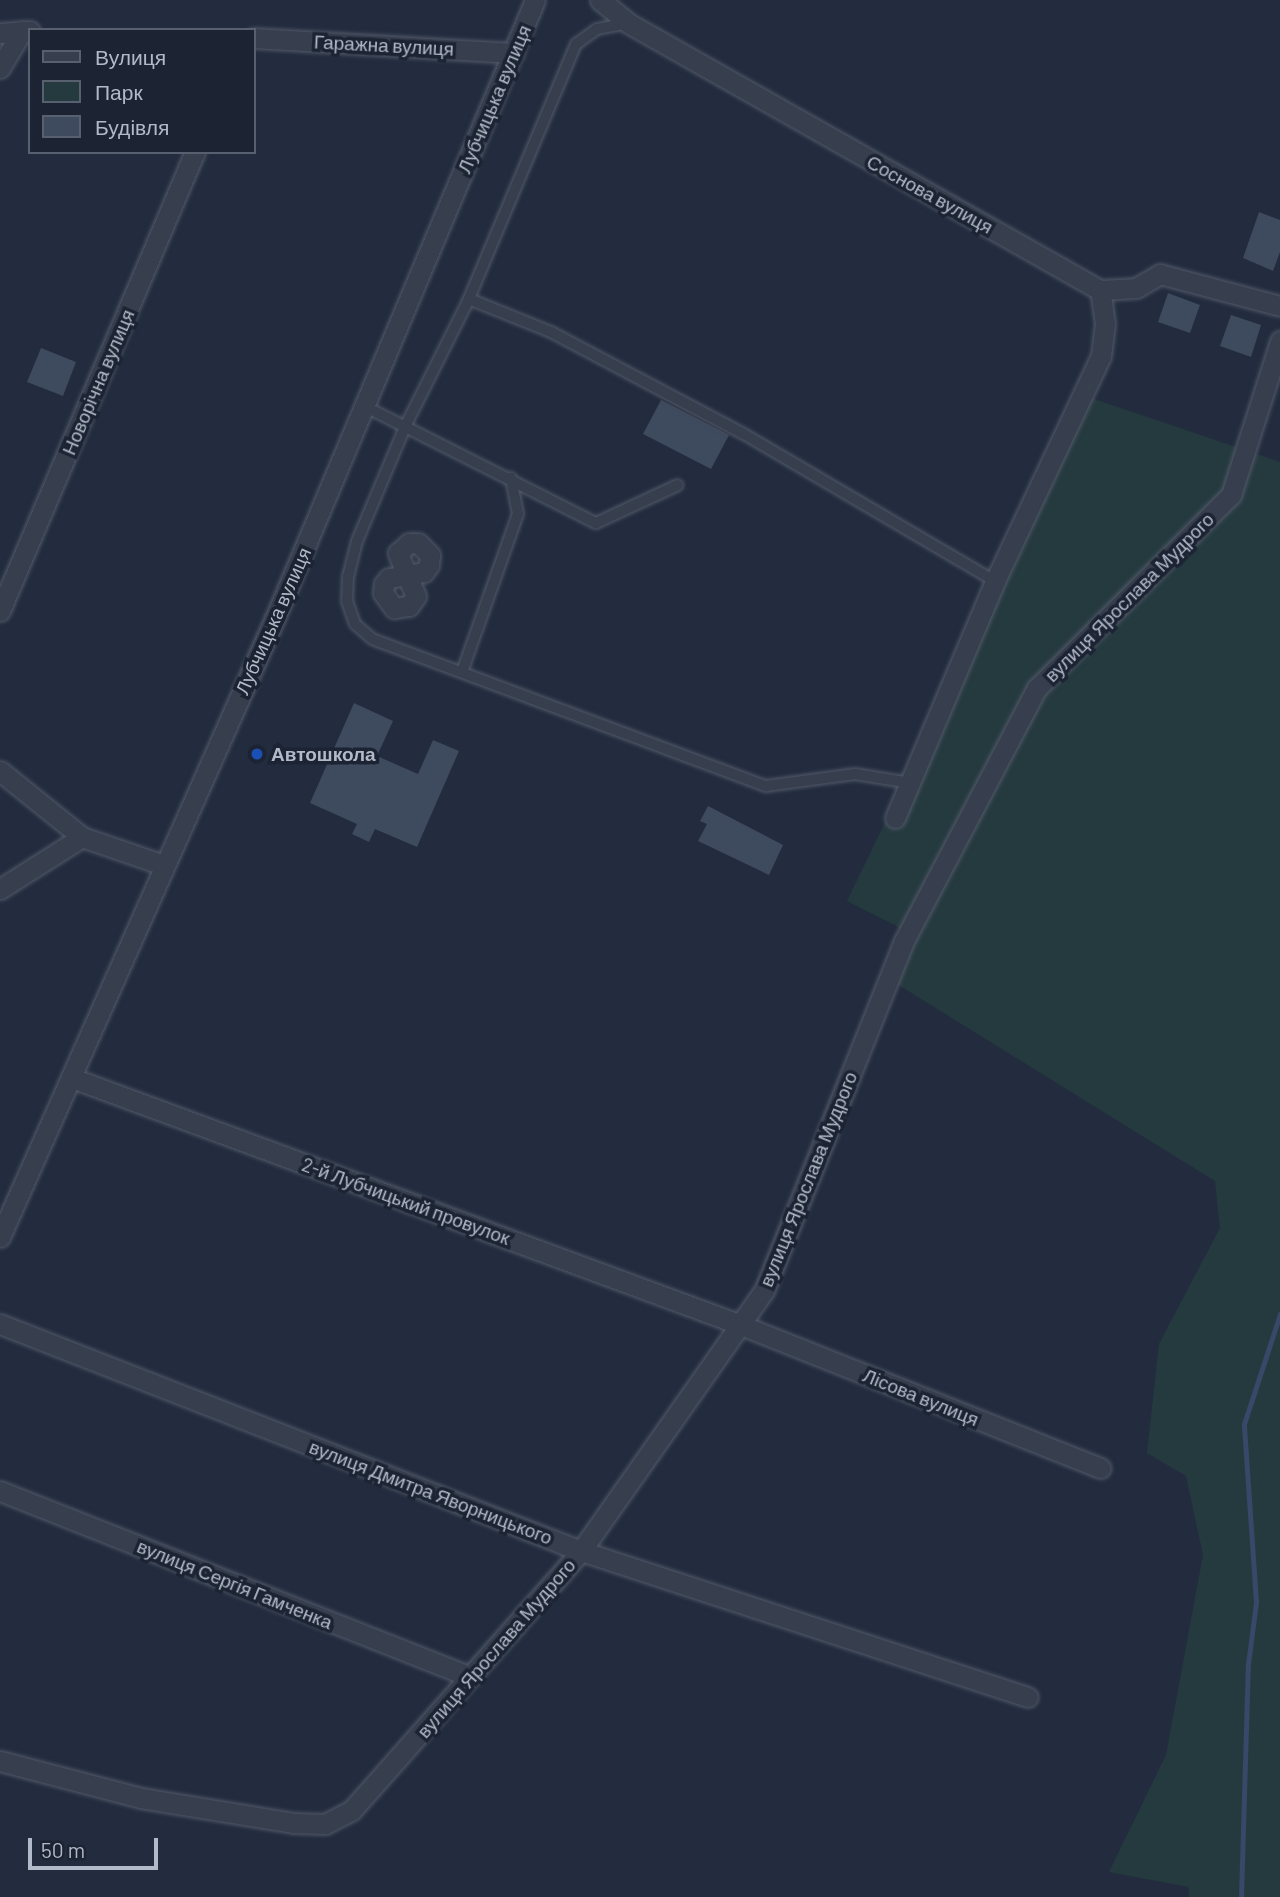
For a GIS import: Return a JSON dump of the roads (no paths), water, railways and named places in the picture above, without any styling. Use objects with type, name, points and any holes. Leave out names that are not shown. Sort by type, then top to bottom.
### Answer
[{"type":"street","name":"Лубчицька вулиця","points":[[0,1237],[365,406],[536,0]]},
{"type":"street","name":"Соснова вулиця","points":[[600,0],[628,23],[1100,290]]},
{"type":"street","points":[[0,33],[26,31]]},
{"type":"street","points":[[0,68],[26,31]]},
{"type":"street","name":"Гаражна вулиця","points":[[256,38],[514,53]]},
{"type":"street","name":"Новорічна вулиця","points":[[0,611],[194,154]]},
{"type":"street","points":[[895,818],[995,581],[1101,356],[1105,324],[1100,290],[1136,288],[1160,274],[1280,306]]},
{"type":"street","name":"вулиця Ярослава Мудрого","points":[[0,1761],[141,1798],[325,1824],[351,1811],[581,1551],[764,1291],[904,941],[1037,688],[1231,495],[1280,341]]},
{"type":"street","points":[[0,771],[82,837],[164,865]]},
{"type":"street","points":[[0,889],[82,837]]},
{"type":"street","name":"2-й Лубчицький провулок","points":[[72,1078],[741,1325]]},
{"type":"street","name":"вулиця Дмитра Яворницького","points":[[0,1324],[581,1551],[1028,1696]]},
{"type":"street","name":"Лісова вулиця","points":[[741,1325],[1101,1468]]},
{"type":"street","name":"вулиця Сергія Гамченка","points":[[0,1491],[471,1677]]},
{"type":"lane","points":[[628,23],[597,29],[576,44],[469,299],[405,426],[358,541],[348,576],[347,601],[355,624],[372,639],[766,786],[855,774],[910,783]]},
{"type":"lane","points":[[469,299],[551,332],[744,435],[995,581]]},
{"type":"lane","points":[[365,406],[596,523],[678,485]]},
{"type":"lane","points":[[462,672],[518,514],[511,478]]},
{"type":"waterway","points":[[1241,1897],[1248,1664],[1256,1602],[1244,1424],[1280,1314]]},
{"type":"place","name":"Автошкола","points":[[257,754]]}]
